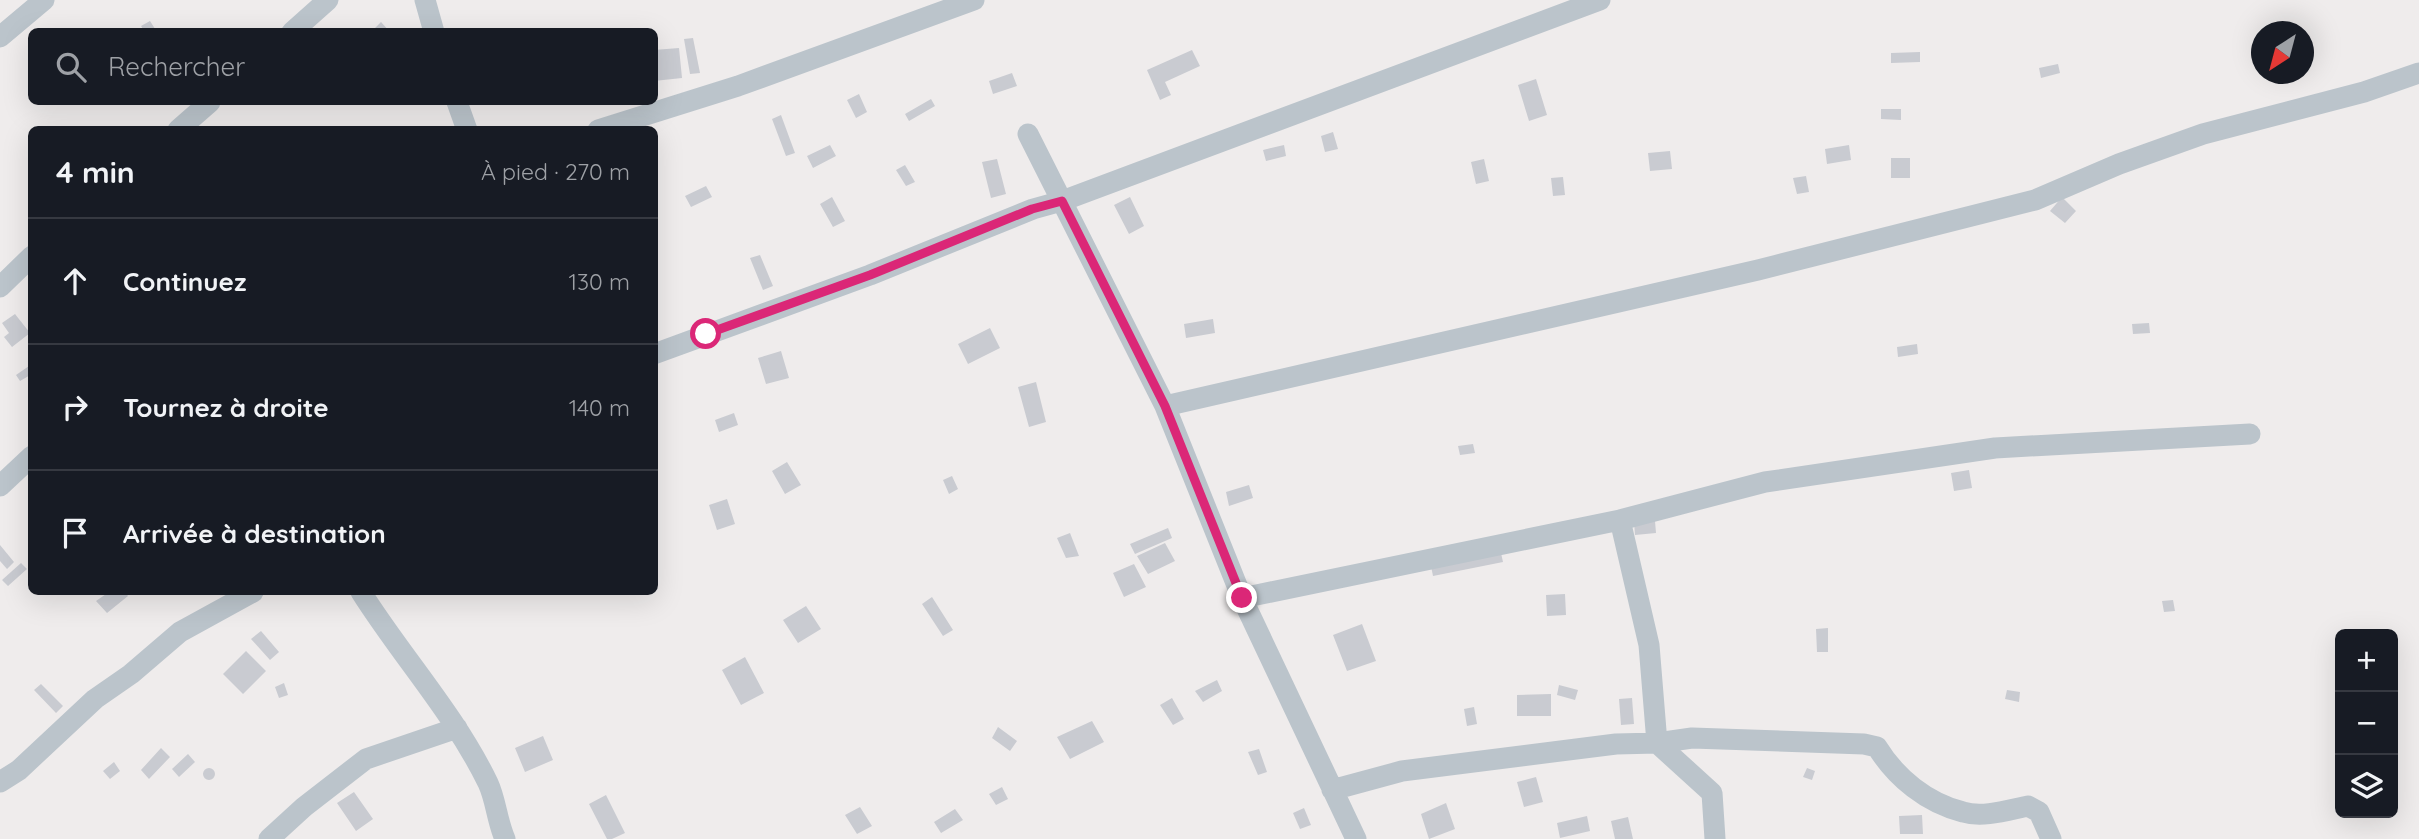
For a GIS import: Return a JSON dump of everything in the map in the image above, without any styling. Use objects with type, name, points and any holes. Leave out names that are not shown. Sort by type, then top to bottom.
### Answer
[{"type":"street","points":[[0,37],[44,0]]},
{"type":"street","points":[[296,28],[328,0]]},
{"type":"street","points":[[425,0],[434,28]]},
{"type":"street","points":[[611,126],[738,86],[935,8],[974,0]]},
{"type":"street","points":[[658,353],[870,275],[1032,209],[1062,201],[1600,0]]},
{"type":"street","points":[[1165,406],[1758,270],[2035,200],[2119,164],[2203,134],[2364,92],[2419,73]]},
{"type":"street","points":[[183,126],[207,105]]},
{"type":"street","points":[[458,105],[466,126]]},
{"type":"street","points":[[1028,134],[1165,406],[1242,598],[1356,839]]},
{"type":"street","points":[[0,287],[28,260]]},
{"type":"street","points":[[1242,598],[1620,520],[1765,482],[1995,448],[2250,433]]},
{"type":"street","points":[[0,486],[28,460]]},
{"type":"street","points":[[1620,520],[1649,645],[1657,743],[1712,793],[1715,839]]},
{"type":"street","points":[[0,782],[19,770],[95,699],[131,674],[180,632],[248,595]]},
{"type":"street","points":[[363,595],[385,630],[451,716],[489,786],[505,839]]},
{"type":"street","points":[[269,839],[304,807],[366,759],[457,728]]},
{"type":"street","points":[[1332,790],[1402,771],[1583,747],[1657,743],[1692,738],[1864,744],[1877,747],[1891,769],[1924,795],[1964,813],[2000,813],[2028,806],[2039,812],[2051,839]]},
{"type":"building","points":[[150,21],[154,28],[142,28],[141,26]]},
{"type":"building","points":[[381,22],[386,28],[375,28]]},
{"type":"building","points":[[693,38],[700,73],[690,74],[684,39]]},
{"type":"building","points":[[679,48],[682,78],[658,81],[658,50]]},
{"type":"building","points":[[1192,50],[1200,66],[1165,82],[1171,95],[1160,100],[1147,70]]},
{"type":"building","points":[[1920,52],[1920,62],[1891,63],[1891,53]]},
{"type":"building","points":[[2058,64],[2060,73],[2041,78],[2039,68]]},
{"type":"building","points":[[1012,73],[1017,86],[993,94],[989,81]]},
{"type":"building","points":[[1536,79],[1547,115],[1529,121],[1518,85]]},
{"type":"building","points":[[859,94],[867,112],[856,118],[847,100]]},
{"type":"building","points":[[931,99],[935,106],[909,121],[905,114]]},
{"type":"building","points":[[1881,109],[1901,109],[1901,120],[1881,119]]},
{"type":"building","points":[[781,115],[795,153],[786,156],[772,119]]},
{"type":"building","points":[[1333,132],[1338,149],[1325,152],[1321,136]]},
{"type":"building","points":[[830,145],[836,156],[813,168],[807,156]]},
{"type":"building","points":[[1284,145],[1286,156],[1266,161],[1263,150]]},
{"type":"building","points":[[1849,145],[1851,160],[1827,164],[1825,149]]},
{"type":"building","points":[[1670,151],[1672,169],[1650,171],[1648,153]]},
{"type":"building","points":[[1891,158],[1910,158],[1910,178],[1891,178]]},
{"type":"building","points":[[997,159],[1006,194],[991,198],[982,162]]},
{"type":"building","points":[[1484,159],[1489,181],[1476,184],[1471,162]]},
{"type":"building","points":[[905,165],[915,182],[906,186],[896,170]]},
{"type":"building","points":[[1806,176],[1809,192],[1797,194],[1793,178]]},
{"type":"building","points":[[1563,177],[1565,195],[1553,196],[1551,178]]},
{"type":"building","points":[[706,186],[712,197],[691,207],[685,196]]},
{"type":"building","points":[[832,197],[845,221],[833,227],[820,204]]},
{"type":"building","points":[[1130,197],[1144,226],[1129,234],[1114,205]]},
{"type":"building","points":[[2062,197],[2076,211],[2065,223],[2050,211]]},
{"type":"building","points":[[760,255],[773,286],[763,290],[750,258]]},
{"type":"building","points":[[15,314],[28,330],[28,335],[12,347],[4,337],[9,333],[2,323]]},
{"type":"building","points":[[1213,319],[1215,333],[1186,338],[1184,324]]},
{"type":"building","points":[[2149,323],[2150,333],[2133,334],[2132,324]]},
{"type":"building","points":[[990,328],[1000,348],[968,364],[958,344]]},
{"type":"building","points":[[1917,344],[1918,354],[1898,357],[1897,347]]},
{"type":"building","points":[[781,351],[789,378],[766,384],[758,358]]},
{"type":"building","points":[[28,367],[28,376],[20,381],[16,375]]},
{"type":"building","points":[[1036,382],[1046,422],[1029,427],[1018,387]]},
{"type":"building","points":[[734,413],[738,425],[719,432],[715,420]]},
{"type":"building","points":[[1473,444],[1475,453],[1460,455],[1458,446]]},
{"type":"building","points":[[787,462],[801,485],[785,494],[772,471]]},
{"type":"building","points":[[1969,470],[1972,488],[1954,491],[1951,473]]},
{"type":"building","points":[[952,476],[958,489],[949,494],[943,480]]},
{"type":"building","points":[[1249,485],[1253,498],[1229,506],[1226,492]]},
{"type":"building","points":[[727,499],[735,524],[717,530],[709,505]]},
{"type":"building","points":[[1655,521],[1656,533],[1635,535],[1634,522]]},
{"type":"building","points":[[1168,528],[1172,538],[1135,554],[1130,544]]},
{"type":"building","points":[[1070,533],[1079,556],[1066,558],[1057,538]]},
{"type":"building","points":[[1165,543],[1175,561],[1148,574],[1137,556]]},
{"type":"building","points":[[0,545],[14,562],[7,569],[0,561]]},
{"type":"building","points":[[1501,553],[1503,562],[1433,576],[1431,566]]},
{"type":"building","points":[[21,563],[27,569],[8,586],[2,580]]},
{"type":"building","points":[[1134,564],[1146,587],[1124,597],[1113,573]]},
{"type":"building","points":[[1565,594],[1566,615],[1547,616],[1546,595]]},
{"type":"building","points":[[105,595],[128,596],[107,613],[96,601]]},
{"type":"building","points":[[932,597],[953,630],[943,636],[922,604]]},
{"type":"building","points":[[2173,600],[2175,611],[2164,612],[2162,601]]},
{"type":"building","points":[[806,606],[821,629],[798,643],[783,620]]},
{"type":"building","points":[[1362,624],[1376,661],[1347,671],[1333,635]]},
{"type":"building","points":[[1828,628],[1828,652],[1817,652],[1816,629]]},
{"type":"building","points":[[261,631],[279,652],[270,660],[251,639]]},
{"type":"building","points":[[246,651],[266,671],[243,694],[223,674]]},
{"type":"building","points":[[745,657],[764,693],[741,705],[722,670]]},
{"type":"building","points":[[1217,680],[1222,691],[1203,702],[1195,691]]},
{"type":"building","points":[[284,683],[288,695],[279,698],[275,687]]},
{"type":"building","points":[[41,684],[63,706],[56,713],[34,690]]},
{"type":"building","points":[[1559,685],[1578,690],[1575,700],[1557,695]]},
{"type":"building","points":[[2007,690],[2020,692],[2019,702],[2005,699]]},
{"type":"building","points":[[1551,694],[1551,716],[1517,716],[1517,695]]},
{"type":"building","points":[[1172,698],[1184,719],[1173,725],[1160,705]]},
{"type":"building","points":[[1632,698],[1634,724],[1621,725],[1619,699]]},
{"type":"building","points":[[1474,707],[1477,724],[1467,726],[1464,709]]},
{"type":"building","points":[[1092,721],[1104,742],[1070,759],[1057,737]]},
{"type":"building","points":[[998,727],[1017,741],[1010,751],[992,738]]},
{"type":"building","points":[[543,736],[553,760],[525,772],[515,748]]},
{"type":"building","points":[[161,748],[170,757],[149,779],[141,770]]},
{"type":"building","points":[[1259,749],[1267,772],[1258,775],[1248,752]]},
{"type":"building","points":[[188,754],[195,762],[179,777],[172,769]]},
{"type":"building","points":[[114,762],[120,771],[110,779],[103,771]]},
{"type":"building","points":[[1807,768],[1815,771],[1812,780],[1803,777]]},
{"type":"building","points":[[204,769],[214,769],[214,779],[204,779]]},
{"type":"building","points":[[1536,777],[1543,802],[1524,807],[1517,782]]},
{"type":"building","points":[[1002,787],[1008,799],[996,805],[989,794]]},
{"type":"building","points":[[354,792],[373,819],[356,831],[337,803]]},
{"type":"building","points":[[606,795],[625,833],[612,839],[607,839],[589,804]]},
{"type":"building","points":[[1446,803],[1455,829],[1429,839],[1421,814]]},
{"type":"building","points":[[860,807],[872,826],[857,834],[845,815]]},
{"type":"building","points":[[1304,808],[1311,825],[1300,829],[1293,813]]},
{"type":"building","points":[[955,809],[963,820],[941,833],[934,822]]},
{"type":"building","points":[[1922,815],[1923,834],[1900,834],[1899,816]]},
{"type":"building","points":[[1587,816],[1590,831],[1560,838],[1557,823]]},
{"type":"building","points":[[1628,817],[1633,839],[1615,839],[1611,821]]},
{"type":"route","points":[[706,334],[870,275],[1032,209],[1062,201],[1165,406],[1242,598]]}]
